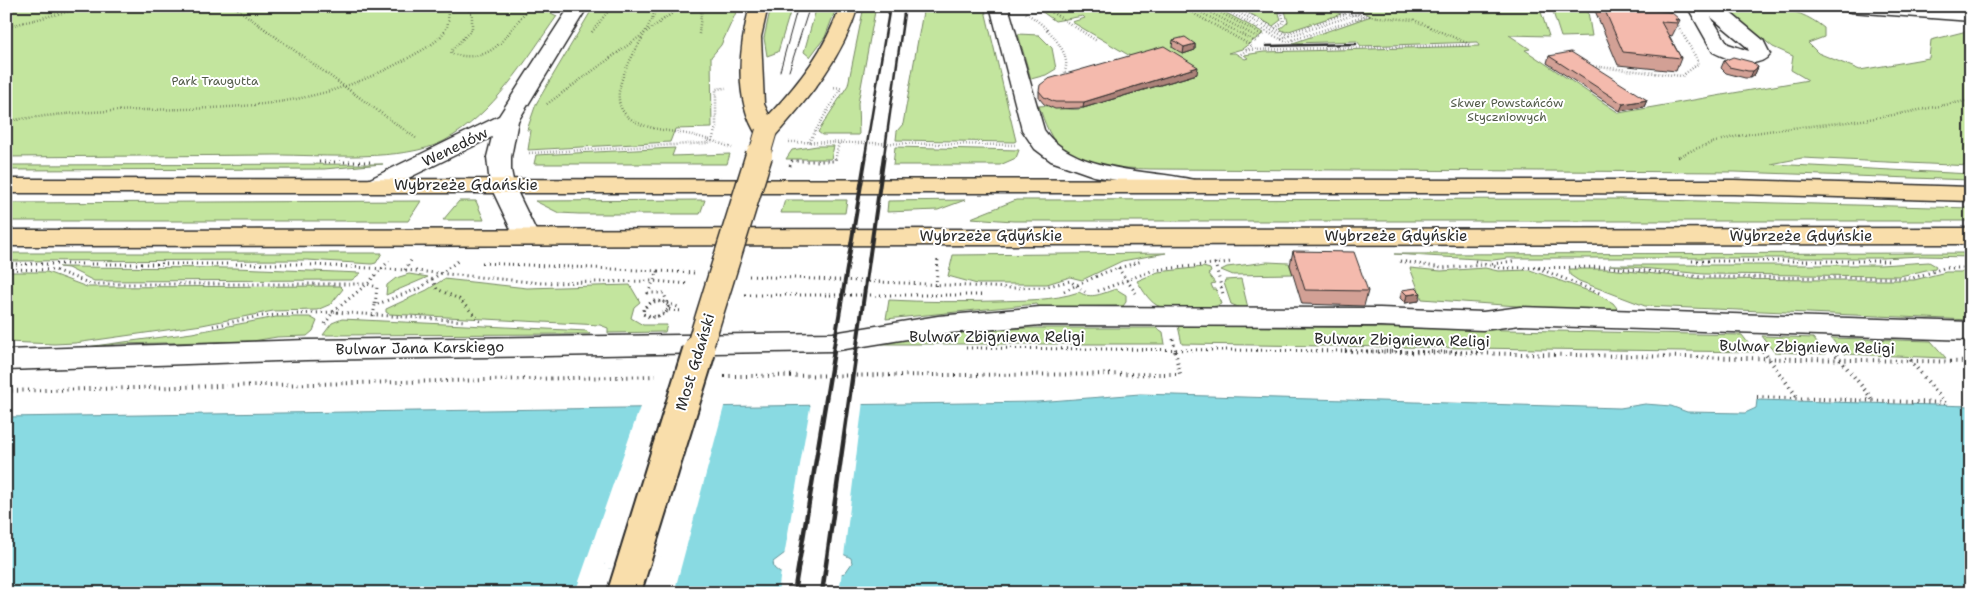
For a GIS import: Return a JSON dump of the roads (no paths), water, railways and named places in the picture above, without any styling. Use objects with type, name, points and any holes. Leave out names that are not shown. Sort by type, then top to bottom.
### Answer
[{"type":"main road","points":[[759,6],[751,37],[753,104],[766,132],[793,104],[838,38],[849,6]]},
{"type":"main road","name":"Most Gdański","points":[[624,593],[766,132]]},
{"type":"main road","name":"Wybrzeże Gdańskie","points":[[6,186],[798,184],[926,187],[1191,186]]},
{"type":"main road","points":[[1191,186],[1714,187],[1971,194]]},
{"type":"main road","name":"Wybrzeże Gdyńskie","points":[[526,237],[1971,236]]},
{"type":"main road","points":[[6,238],[526,237]]},
{"type":"street","name":"Wenedów","points":[[526,237],[502,185],[499,157],[507,121],[579,6]]},
{"type":"street","points":[[1696,6],[1720,48],[1747,56],[1757,56],[1760,54],[1756,44],[1710,6]]},
{"type":"street","points":[[1851,6],[1971,14]]},
{"type":"street","points":[[1000,9],[1034,130],[1044,148],[1069,161],[1098,170],[1191,186]]},
{"type":"street","name":"Wenedów","points":[[376,185],[507,121]]},
{"type":"street","name":"Bulwar Jana Karskiego","points":[[6,360],[307,350],[833,342],[938,325],[1002,318],[1380,317],[1483,321],[1520,316],[1971,331]]},
{"type":"water","points":[[1140,394],[1620,408],[1645,404],[1671,406],[1687,412],[1745,413],[1756,408],[1757,400],[1971,406],[1971,593],[6,593],[6,417],[1037,402]],"holes":[[[614,553],[669,556],[671,565],[657,572],[605,569],[603,561]],[[785,553],[843,554],[851,558],[852,563],[845,573],[840,574],[780,573],[774,568],[773,562]]]},
{"type":"tram line","points":[[780,71],[798,6]]},
{"type":"tram line","points":[[789,71],[810,6]]},
{"type":"tram line","points":[[616,593],[760,132]]},
{"type":"tram line","points":[[633,593],[771,132]]},
{"type":"railway","points":[[865,156],[890,6]]},
{"type":"railway","points":[[884,156],[905,6]]},
{"type":"railway","points":[[1266,46],[1356,44]]},
{"type":"railway","points":[[833,352],[866,155]]},
{"type":"railway","points":[[856,352],[884,155]]},
{"type":"railway","points":[[794,593],[834,351]]},
{"type":"railway","points":[[822,593],[856,351]]},
{"type":"park label","name":"Park Traugutta","points":[[215,81]]},
{"type":"park label","name":"Skwer Powstańców Styczniowych","points":[[1507,110]]}]
